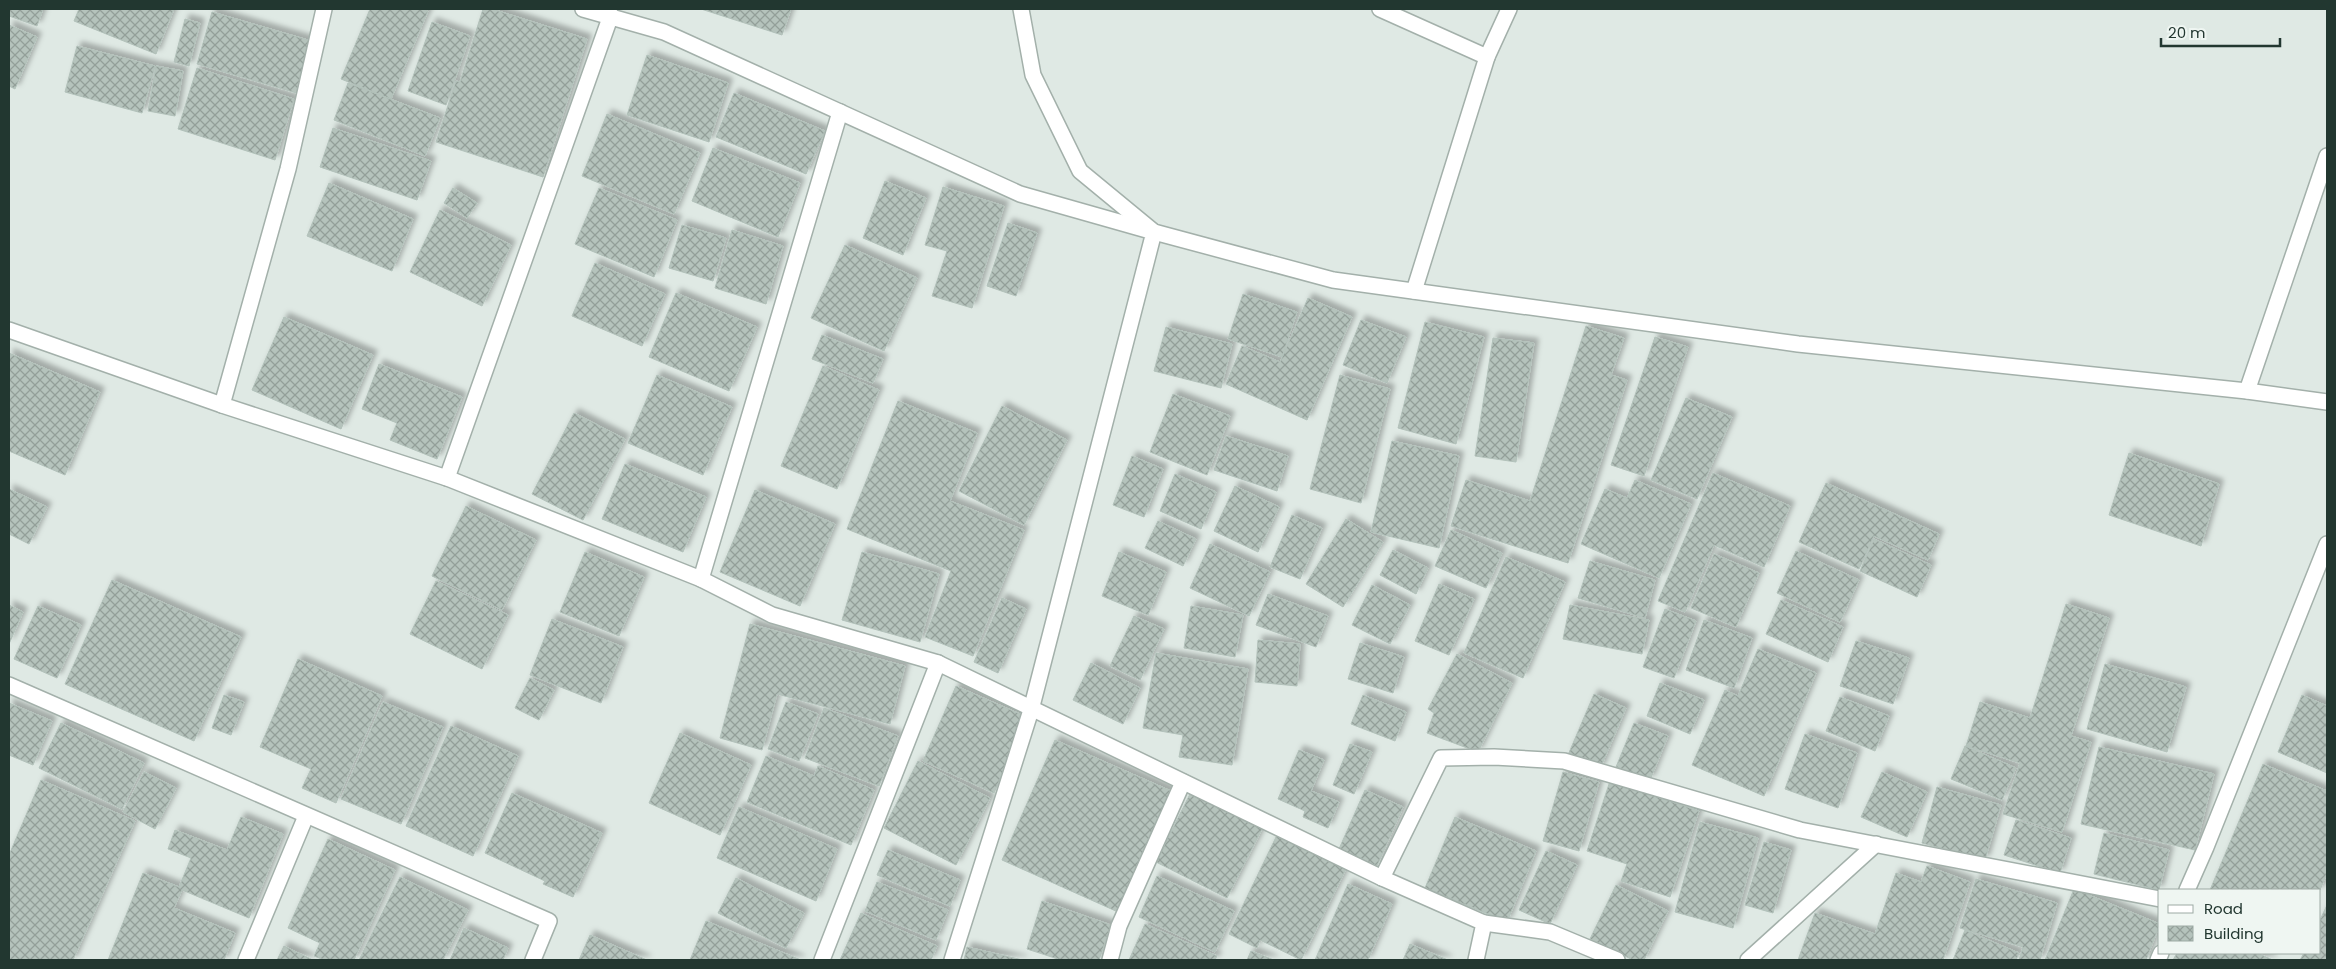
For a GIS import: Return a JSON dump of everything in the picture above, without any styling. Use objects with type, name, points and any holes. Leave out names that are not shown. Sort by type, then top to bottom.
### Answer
[{"type":"street","points":[[222,405],[288,169],[324,9]]},
{"type":"street","points":[[582,9],[611,15],[664,32],[1020,194],[1333,280],[1798,344],[2246,391],[2327,402]]},
{"type":"street","points":[[1021,9],[1033,75],[1080,171],[1154,232]]},
{"type":"street","points":[[1380,9],[1487,58]]},
{"type":"street","points":[[1414,291],[1487,58],[1509,9]]},
{"type":"street","points":[[447,478],[611,15]]},
{"type":"street","points":[[701,579],[840,112]]},
{"type":"street","points":[[2246,391],[2327,156]]},
{"type":"street","points":[[952,960],[1031,710],[1154,232]]},
{"type":"street","points":[[9,330],[222,405],[447,478],[701,579],[772,616],[938,664],[1382,878],[1484,923],[1550,932],[1616,960]]},
{"type":"street","points":[[2187,889],[2327,544]]},
{"type":"street","points":[[822,960],[938,664]]},
{"type":"street","points":[[9,685],[549,921],[534,960]]},
{"type":"street","points":[[1382,878],[1441,758],[1494,757],[1564,761],[1800,830],[2158,899]]},
{"type":"street","points":[[1110,960],[1119,926],[1183,782]]},
{"type":"street","points":[[246,960],[306,816]]},
{"type":"street","points":[[1748,960],[1876,844]]},
{"type":"street","points":[[1476,960],[1484,923]]},
{"type":"building","points":[[9,9],[43,9],[37,26],[9,16]]},
{"type":"building","points":[[79,9],[174,9],[156,54],[74,21]]},
{"type":"building","points":[[370,9],[423,9],[428,11],[391,99],[341,79]]},
{"type":"building","points":[[483,9],[492,9],[587,39],[543,177],[436,142],[456,81],[460,82]]},
{"type":"building","points":[[701,9],[791,9],[782,35]]},
{"type":"building","points":[[212,12],[315,42],[300,94],[197,64]]},
{"type":"building","points":[[185,19],[200,23],[189,66],[174,62]]},
{"type":"building","points":[[432,22],[470,36],[446,105],[408,91]]},
{"type":"building","points":[[9,25],[37,37],[15,89],[9,86]]},
{"type":"building","points":[[77,46],[155,66],[142,113],[65,92]]},
{"type":"building","points":[[647,55],[728,83],[709,142],[627,115]]},
{"type":"building","points":[[156,66],[183,71],[175,116],[148,111]]},
{"type":"building","points":[[197,68],[294,99],[275,160],[178,129]]},
{"type":"building","points":[[348,83],[440,118],[425,156],[334,120]]},
{"type":"building","points":[[734,93],[825,131],[806,174],[716,137]]},
{"type":"building","points":[[607,114],[700,153],[674,214],[582,176]]},
{"type":"building","points":[[333,128],[431,161],[417,200],[320,167]]},
{"type":"building","points":[[713,148],[800,183],[778,237],[692,201]]},
{"type":"building","points":[[885,181],[926,198],[903,255],[863,238]]},
{"type":"building","points":[[329,183],[413,219],[392,271],[307,236]]},
{"type":"building","points":[[943,187],[1004,206],[972,308],[932,296],[947,251],[925,245]]},
{"type":"building","points":[[453,188],[477,203],[467,218],[444,203]]},
{"type":"building","points":[[599,188],[677,220],[654,277],[575,244]]},
{"type":"building","points":[[440,210],[511,245],[482,306],[410,272]]},
{"type":"building","points":[[1008,223],[1037,233],[1016,296],[987,286]]},
{"type":"building","points":[[682,225],[726,238],[713,281],[669,268]]},
{"type":"building","points":[[732,230],[783,246],[766,304],[715,288]]},
{"type":"building","points":[[845,245],[917,278],[884,351],[811,318]]},
{"type":"building","points":[[595,263],[665,294],[642,346],[572,316]]},
{"type":"building","points":[[676,293],[757,327],[729,391],[649,357]]},
{"type":"building","points":[[1243,294],[1297,312],[1282,357],[1228,339]]},
{"type":"building","points":[[1308,298],[1352,317],[1307,420],[1226,384],[1242,346],[1280,362]]},
{"type":"building","points":[[284,317],[373,355],[341,429],[252,390]]},
{"type":"building","points":[[1361,320],[1406,337],[1387,383],[1343,365]]},
{"type":"building","points":[[1425,322],[1484,337],[1456,444],[1398,428]]},
{"type":"building","points":[[1586,326],[1624,338],[1611,375],[1627,380],[1568,563],[1451,526],[1466,480],[1530,501]]},
{"type":"building","points":[[1166,327],[1232,344],[1221,388],[1154,371]]},
{"type":"building","points":[[822,335],[883,359],[873,383],[812,359]]},
{"type":"building","points":[[1655,337],[1688,347],[1644,476],[1611,465]]},
{"type":"building","points":[[1493,338],[1534,343],[1516,462],[1475,456]]},
{"type":"building","points":[[9,353],[100,392],[65,475],[9,451]]},
{"type":"building","points":[[379,364],[462,397],[437,459],[390,440],[397,423],[362,409]]},
{"type":"building","points":[[823,366],[879,390],[837,489],[781,466]]},
{"type":"building","points":[[657,375],[732,407],[703,475],[628,443]]},
{"type":"building","points":[[1340,375],[1390,389],[1361,503],[1310,489]]},
{"type":"building","points":[[1173,394],[1230,416],[1207,475],[1150,452]]},
{"type":"building","points":[[1686,398],[1732,417],[1697,499],[1651,480]]},
{"type":"building","points":[[898,401],[977,433],[950,501],[1024,530],[973,656],[925,637],[951,571],[847,529]]},
{"type":"building","points":[[1002,406],[1067,440],[1024,525],[959,491]]},
{"type":"building","points":[[574,413],[625,439],[583,520],[532,494]]},
{"type":"building","points":[[1226,436],[1288,456],[1277,491],[1214,470]]},
{"type":"building","points":[[1392,441],[1459,456],[1439,548],[1371,532]]},
{"type":"building","points":[[2129,453],[2219,484],[2201,546],[2109,515]]},
{"type":"building","points":[[1132,456],[1163,469],[1144,517],[1113,505]]},
{"type":"building","points":[[625,464],[706,497],[683,552],[602,519]]},
{"type":"building","points":[[1713,473],[1790,506],[1764,567],[1714,545],[1685,612],[1658,601]]},
{"type":"building","points":[[1175,474],[1216,492],[1201,529],[1160,511]]},
{"type":"building","points":[[1635,480],[1691,504],[1659,578],[1581,544],[1605,489],[1627,498]]},
{"type":"building","points":[[1826,483],[1939,534],[1928,560],[1874,536],[1859,569],[1799,542]]},
{"type":"building","points":[[1235,486],[1279,507],[1258,552],[1214,531]]},
{"type":"building","points":[[9,489],[47,507],[29,544],[9,534]]},
{"type":"building","points":[[755,490],[835,524],[800,606],[720,572]]},
{"type":"building","points":[[466,506],[536,540],[502,610],[432,576]]},
{"type":"building","points":[[1292,515],[1322,528],[1300,579],[1270,567]]},
{"type":"building","points":[[1346,519],[1383,542],[1343,607],[1306,584]]},
{"type":"building","points":[[1158,521],[1196,539],[1183,566],[1145,548]]},
{"type":"building","points":[[1451,530],[1502,553],[1486,588],[1435,566]]},
{"type":"building","points":[[1874,539],[1931,565],[1917,597],[1860,571]]},
{"type":"building","points":[[1210,544],[1270,572],[1249,616],[1190,588]]},
{"type":"building","points":[[1393,550],[1428,568],[1416,594],[1380,575]]},
{"type":"building","points":[[1796,551],[1859,580],[1840,622],[1777,593]]},
{"type":"building","points":[[585,552],[644,577],[619,636],[560,612]]},
{"type":"building","points":[[862,552],[939,574],[920,642],[842,620]]},
{"type":"building","points":[[1119,552],[1166,572],[1148,615],[1102,596]]},
{"type":"building","points":[[1714,554],[1759,573],[1736,627],[1691,608]]},
{"type":"building","points":[[1506,557],[1565,582],[1523,678],[1464,653]]},
{"type":"building","points":[[1590,561],[1655,580],[1645,618],[1578,598]]},
{"type":"building","points":[[112,580],[241,637],[194,741],[65,684]]},
{"type":"building","points":[[436,581],[508,615],[482,669],[410,634]]},
{"type":"building","points":[[1439,584],[1474,599],[1449,655],[1415,641]]},
{"type":"building","points":[[1372,585],[1410,605],[1390,644],[1352,625]]},
{"type":"building","points":[[1268,594],[1328,616],[1316,647],[1256,625]]},
{"type":"building","points":[[1002,598],[1026,609],[998,673],[974,662]]},
{"type":"building","points":[[1781,600],[1843,627],[1828,662],[1766,634]]},
{"type":"building","points":[[2066,604],[2109,618],[2071,736],[2091,742],[2062,832],[2003,814],[2020,763],[1966,746],[1980,702],[2030,718]]},
{"type":"building","points":[[9,605],[23,612],[9,644]]},
{"type":"building","points":[[1570,605],[1649,620],[1642,654],[1563,639]]},
{"type":"building","points":[[38,606],[81,625],[57,678],[14,659]]},
{"type":"building","points":[[1191,606],[1243,615],[1235,657],[1184,648]]},
{"type":"building","points":[[1665,609],[1696,621],[1674,678],[1643,667]]},
{"type":"building","points":[[1134,616],[1164,629],[1140,680],[1110,666]]},
{"type":"building","points":[[552,619],[623,647],[601,703],[530,675]]},
{"type":"building","points":[[1704,620],[1752,638],[1734,688],[1686,670]]},
{"type":"building","points":[[750,624],[905,666],[890,724],[777,694],[762,750],[720,738]]},
{"type":"building","points":[[1258,640],[1300,644],[1297,686],[1255,682]]},
{"type":"building","points":[[1856,641],[1909,658],[1893,704],[1840,686]]},
{"type":"building","points":[[1360,643],[1404,657],[1393,693],[1348,679]]},
{"type":"building","points":[[1758,649],[1816,673],[1764,796],[1692,765],[1725,690],[1738,696]]},
{"type":"building","points":[[1156,653],[1248,669],[1232,765],[1179,757],[1183,735],[1143,728]]},
{"type":"building","points":[[1457,654],[1512,683],[1478,752],[1427,733],[1434,713],[1428,709]]},
{"type":"building","points":[[298,659],[382,696],[336,803],[302,788],[311,769],[260,747]]},
{"type":"building","points":[[1091,663],[1140,688],[1123,724],[1073,700]]},
{"type":"building","points":[[2105,664],[2186,687],[2167,752],[2087,729]]},
{"type":"building","points":[[530,678],[554,690],[539,720],[515,708]]},
{"type":"building","points":[[1660,683],[1704,700],[1690,734],[1647,716]]},
{"type":"building","points":[[956,686],[1027,717],[994,793],[923,761]]},
{"type":"building","points":[[1594,694],[1626,708],[1600,769],[1568,755]]},
{"type":"building","points":[[224,695],[244,702],[231,735],[212,728]]},
{"type":"building","points":[[1363,695],[1406,712],[1395,741],[1351,724]]},
{"type":"building","points":[[2302,695],[2327,706],[2327,773],[2278,752]]},
{"type":"building","points":[[1840,697],[1889,716],[1875,751],[1826,731]]},
{"type":"building","points":[[383,702],[443,727],[401,824],[341,799]]},
{"type":"building","points":[[786,702],[818,714],[799,761],[768,749]]},
{"type":"building","points":[[9,703],[52,721],[33,765],[9,755]]},
{"type":"building","points":[[824,708],[898,736],[879,786],[805,758]]},
{"type":"building","points":[[61,723],[144,763],[122,809],[39,768]]},
{"type":"building","points":[[1634,723],[1668,736],[1650,780],[1616,767]]},
{"type":"building","points":[[451,726],[518,756],[473,856],[406,826]]},
{"type":"building","points":[[680,733],[751,765],[720,835],[649,803]]},
{"type":"building","points":[[1805,734],[1857,753],[1838,808],[1785,789]]},
{"type":"building","points":[[1055,740],[1171,791],[1118,912],[1002,860]]},
{"type":"building","points":[[1350,744],[1372,752],[1354,794],[1333,785]]},
{"type":"building","points":[[1965,746],[2016,768],[2002,800],[1951,779]]},
{"type":"building","points":[[2099,747],[2214,774],[2195,850],[2081,824]]},
{"type":"building","points":[[1299,750],[1324,760],[1311,791],[1339,802],[1328,828],[1303,817],[1305,811],[1278,799]]},
{"type":"building","points":[[766,756],[814,776],[818,766],[874,790],[851,845],[747,802]]},
{"type":"building","points":[[918,761],[990,798],[956,865],[884,828]]},
{"type":"building","points":[[2263,764],[2327,791],[2327,873],[2320,889],[2210,889]]},
{"type":"building","points":[[144,772],[176,788],[155,829],[123,812]]},
{"type":"building","points":[[1563,772],[1599,782],[1579,851],[1543,841]]},
{"type":"building","points":[[1882,772],[1927,792],[1907,837],[1861,817]]},
{"type":"building","points":[[41,780],[135,821],[73,960],[9,960],[9,855]]},
{"type":"building","points":[[1610,781],[1699,811],[1670,897],[1621,881],[1627,864],[1587,851]]},
{"type":"building","points":[[1937,787],[2001,805],[1985,860],[1922,843]]},
{"type":"building","points":[[1365,790],[1403,807],[1377,866],[1339,849]]},
{"type":"building","points":[[1191,792],[1263,827],[1227,898],[1156,862]]},
{"type":"building","points":[[512,793],[602,833],[573,897],[543,884],[545,881],[485,853]]},
{"type":"building","points":[[739,807],[837,849],[816,901],[717,858]]},
{"type":"building","points":[[241,817],[283,834],[249,918],[182,890],[174,908],[235,933],[224,960],[108,960],[143,873],[179,887],[191,858],[168,849],[175,830],[227,850]]},
{"type":"building","points":[[1455,817],[1536,851],[1507,922],[1425,888]]},
{"type":"building","points":[[2016,820],[2071,838],[2060,873],[2004,855]]},
{"type":"building","points":[[1700,822],[1758,838],[1733,928],[1675,912]]},
{"type":"building","points":[[2104,833],[2169,850],[2158,890],[2094,874]]},
{"type":"building","points":[[1277,835],[1346,869],[1301,960],[1260,940],[1257,948],[1229,934]]},
{"type":"building","points":[[328,839],[395,870],[354,960],[324,960],[314,956],[320,943],[288,928]]},
{"type":"building","points":[[1764,842],[1791,850],[1773,913],[1745,905]]},
{"type":"building","points":[[888,850],[960,880],[950,906],[877,875]]},
{"type":"building","points":[[1546,851],[1577,865],[1550,924],[1519,910]]},
{"type":"building","points":[[1927,866],[1970,882],[1943,960],[1798,960],[1815,913],[1875,934],[1896,873],[1921,882]]},
{"type":"building","points":[[1157,876],[1234,911],[1215,952],[1139,917]]},
{"type":"building","points":[[400,877],[468,910],[443,960],[359,960]]},
{"type":"building","points":[[736,878],[804,913],[786,948],[718,913]]},
{"type":"building","points":[[1976,879],[2057,903],[2040,960],[2019,960],[2023,947],[1960,928]]},
{"type":"building","points":[[877,882],[948,910],[936,940],[865,911]]},
{"type":"building","points":[[1348,884],[1392,904],[1368,960],[1315,960]]},
{"type":"building","points":[[1616,885],[1668,911],[1644,960],[1633,960],[1590,939]]},
{"type":"building","points":[[2074,889],[2158,923],[2158,929],[2146,960],[2045,960]]},
{"type":"building","points":[[1042,901],[1111,925],[1099,960],[1061,960],[1027,949]]},
{"type":"building","points":[[2327,905],[2327,960],[2300,960],[2303,954],[2321,954],[2321,918]]},
{"type":"building","points":[[861,913],[937,946],[931,960],[840,960]]},
{"type":"building","points":[[706,921],[801,960],[690,960]]},
{"type":"building","points":[[1145,924],[1217,956],[1215,960],[1129,960]]},
{"type":"building","points":[[464,928],[508,948],[503,960],[450,960]]},
{"type":"building","points":[[1965,930],[2019,953],[2016,960],[1953,960]]},
{"type":"building","points":[[590,935],[647,960],[579,960]]},
{"type":"building","points":[[1410,944],[1448,960],[1403,960]]},
{"type":"building","points":[[284,946],[313,960],[277,960]]},
{"type":"building","points":[[967,947],[1023,960],[964,960]]},
{"type":"building","points":[[1251,951],[1274,960],[1247,960]]},
{"type":"building","points":[[2176,954],[2259,954],[2273,960],[2173,960]]}]
